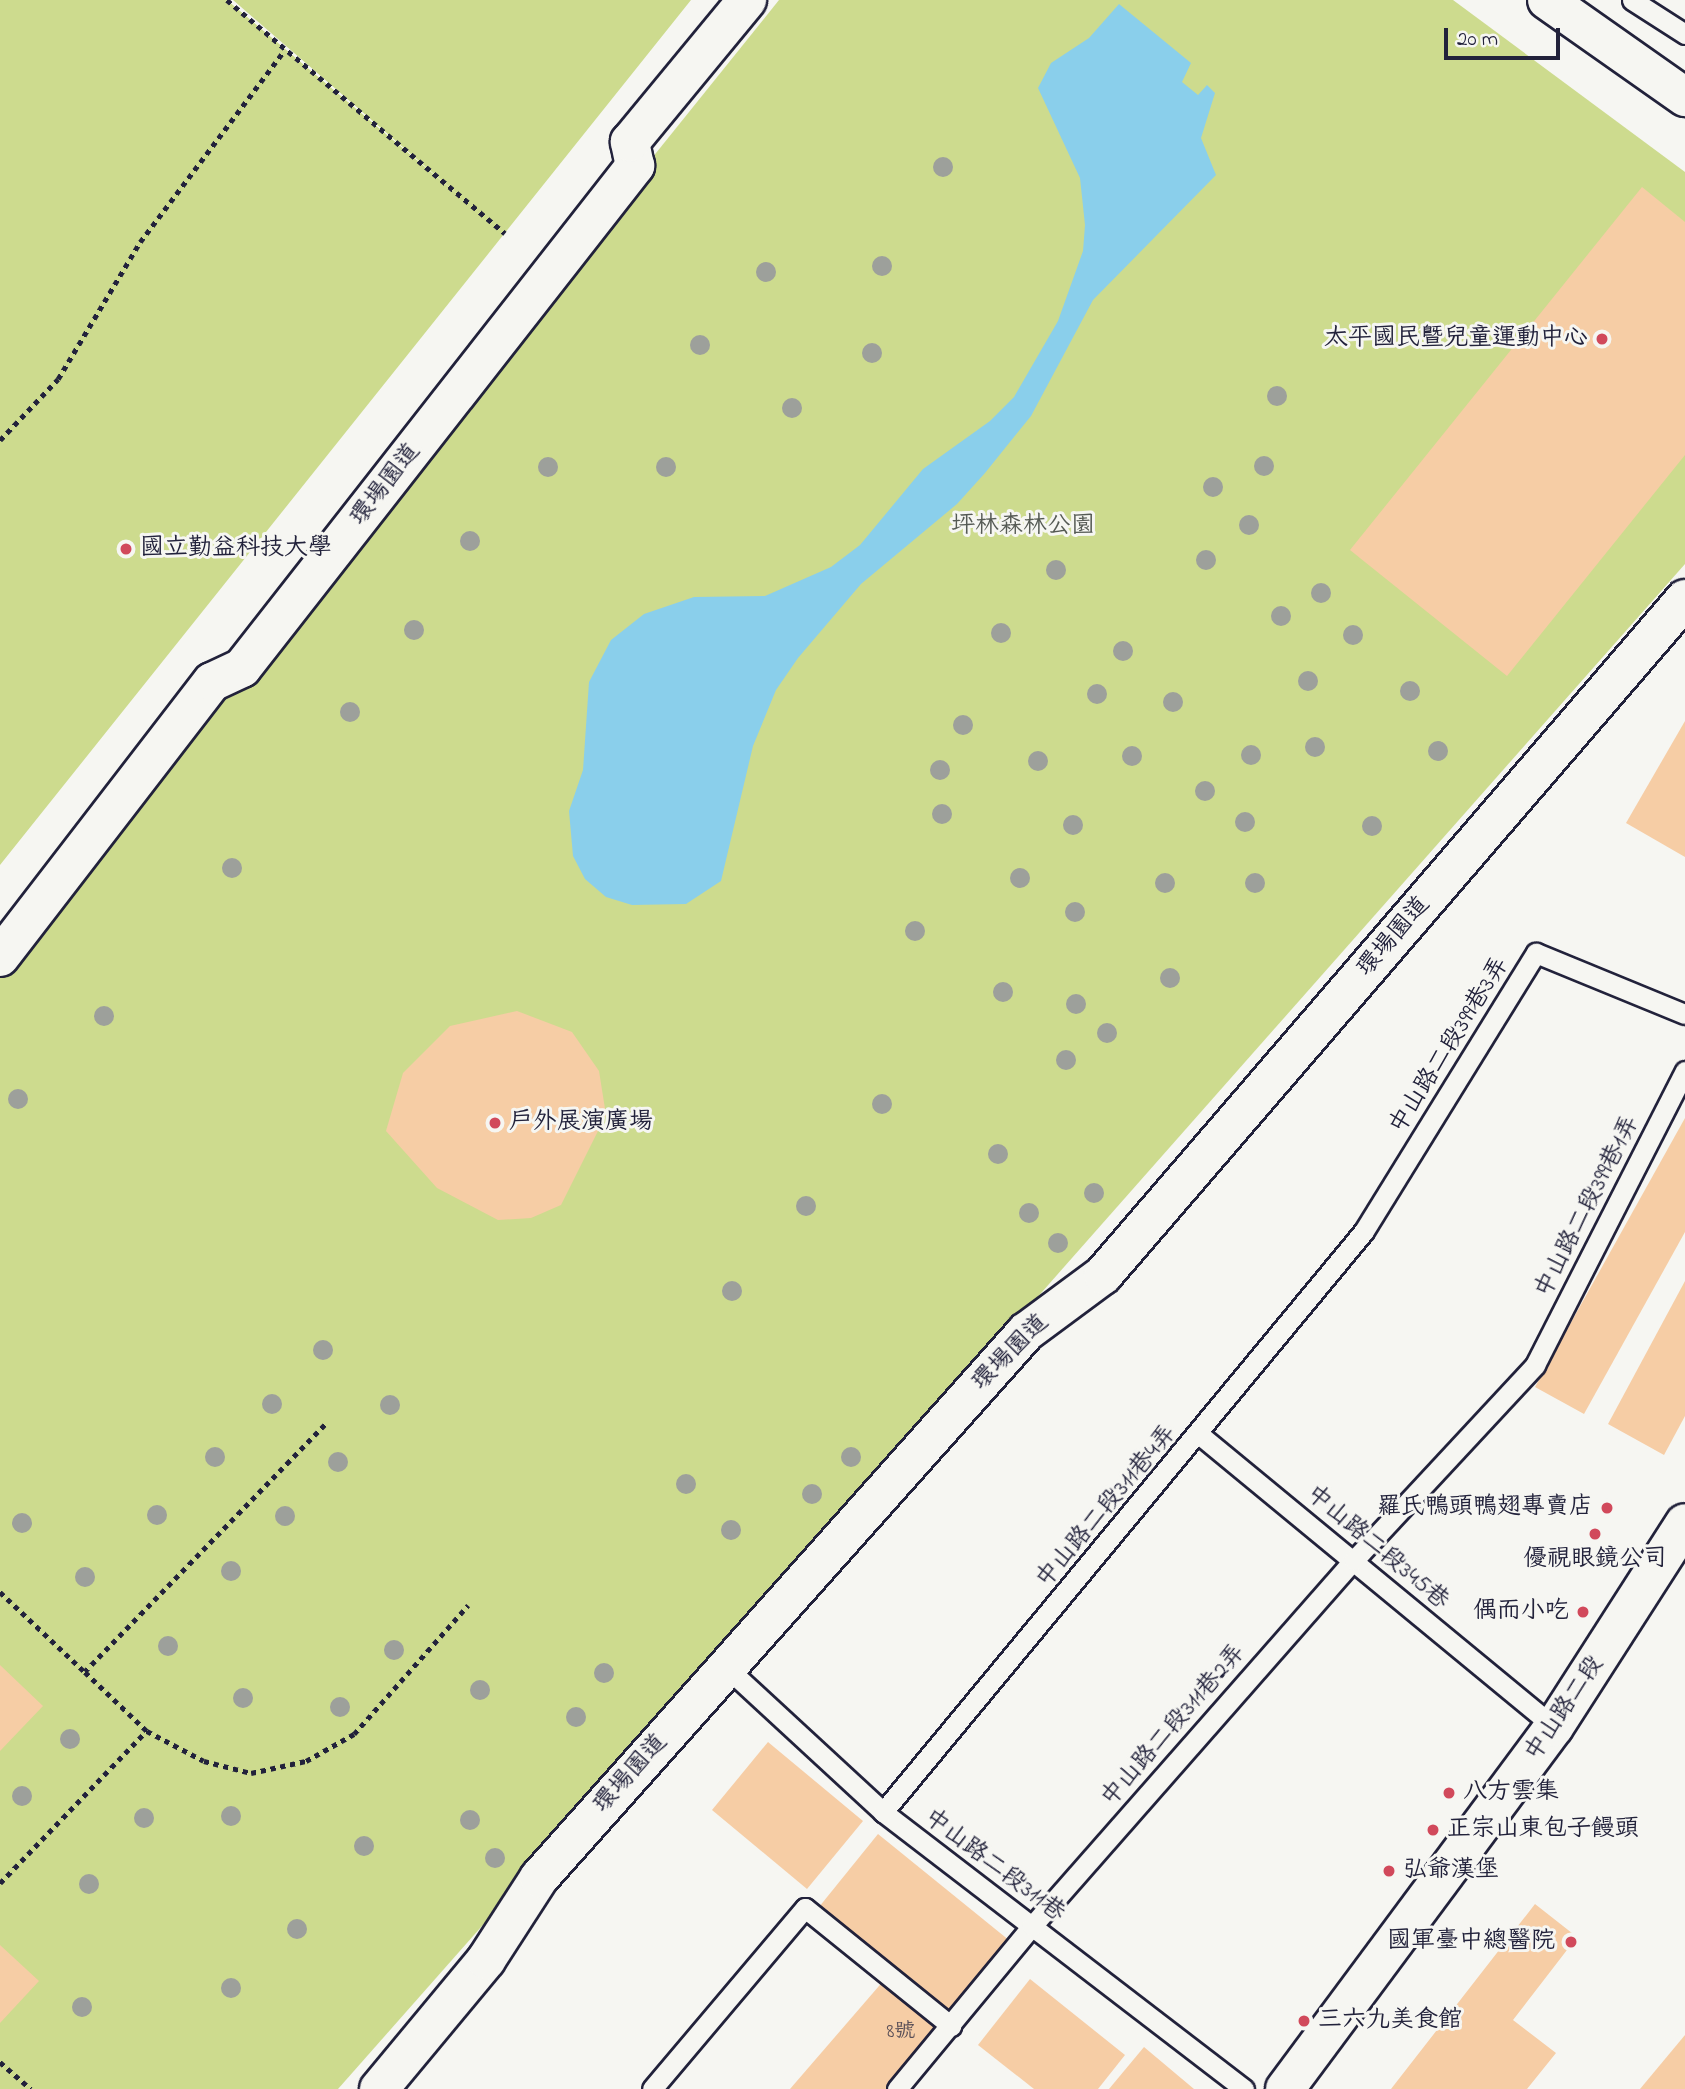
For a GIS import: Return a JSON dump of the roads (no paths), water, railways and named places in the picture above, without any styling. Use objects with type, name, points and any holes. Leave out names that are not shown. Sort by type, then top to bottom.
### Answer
[{"type":"street","name":"環場園道","points":[[0,957],[212,682],[242,668],[635,166],[630,142],[747,0]]},
{"type":"street","points":[[1547,0],[1685,97]]},
{"type":"street","name":"環場園道","points":[[379,2089],[486,1960],[539,1878],[1026,1332],[1103,1275],[1678,620]]},
{"type":"street","name":"中山路二段","points":[[1285,2089],[1554,1727],[1685,1523]]},
{"type":"lane","points":[[1632,0],[1685,34]]},
{"type":"lane","name":"中山路二段399巷3弄","points":[[1364,1231],[1536,953],[1685,1014]]},
{"type":"lane","name":"中山路二段399巷1弄","points":[[1354,1560],[1535,1365],[1685,1072]]},
{"type":"lane","name":"中山路二段311巷4弄","points":[[883,1812],[1200,1435],[1364,1231]]},
{"type":"lane","name":"中山路二段345巷","points":[[1200,1435],[1554,1727]]},
{"type":"lane","name":"中山路二段311巷2弄","points":[[897,2089],[1032,1926],[1354,1560]]},
{"type":"lane","name":"中山路二段311巷","points":[[726,1667],[883,1812],[1244,2089]]},
{"type":"lane","points":[[654,2088],[805,1908],[951,2026]]},
{"type":"water","points":[[1119,4],[1191,63],[1182,82],[1198,95],[1207,85],[1215,93],[1201,138],[1216,175],[1093,300],[1031,416],[985,473],[957,504],[861,584],[798,658],[776,690],[753,746],[721,881],[686,904],[632,905],[606,897],[585,879],[573,856],[569,811],[583,770],[589,682],[611,640],[644,614],[694,597],[765,596],[831,567],[860,545],[923,469],[990,421],[1014,397],[1058,321],[1083,251],[1085,225],[1080,178],[1038,88],[1051,63],[1089,38]]},
{"type":"place","name":"太平國民暨兒童運動中心","points":[[1602,339]]},
{"type":"place","name":"國立勤益科技大學","points":[[126,549]]},
{"type":"place","name":"戶外展演廣場","points":[[495,1123]]},
{"type":"place","name":"羅氏鴨頭鴨翅專賣店","points":[[1607,1508]]},
{"type":"place","name":"優視眼鏡公司","points":[[1595,1534]]},
{"type":"place","name":"偶而小吃","points":[[1583,1612]]},
{"type":"place","name":"八方雲集","points":[[1449,1793]]},
{"type":"place","name":"正宗山東包子饅頭","points":[[1433,1830]]},
{"type":"place","name":"弘爺漢堡","points":[[1389,1871]]},
{"type":"place","name":"國軍臺中總醫院","points":[[1571,1942]]},
{"type":"place","name":"三六九美食館","points":[[1304,2021]]},
{"type":"park label","name":"坪林森林公園","points":[[1023,527]]}]
